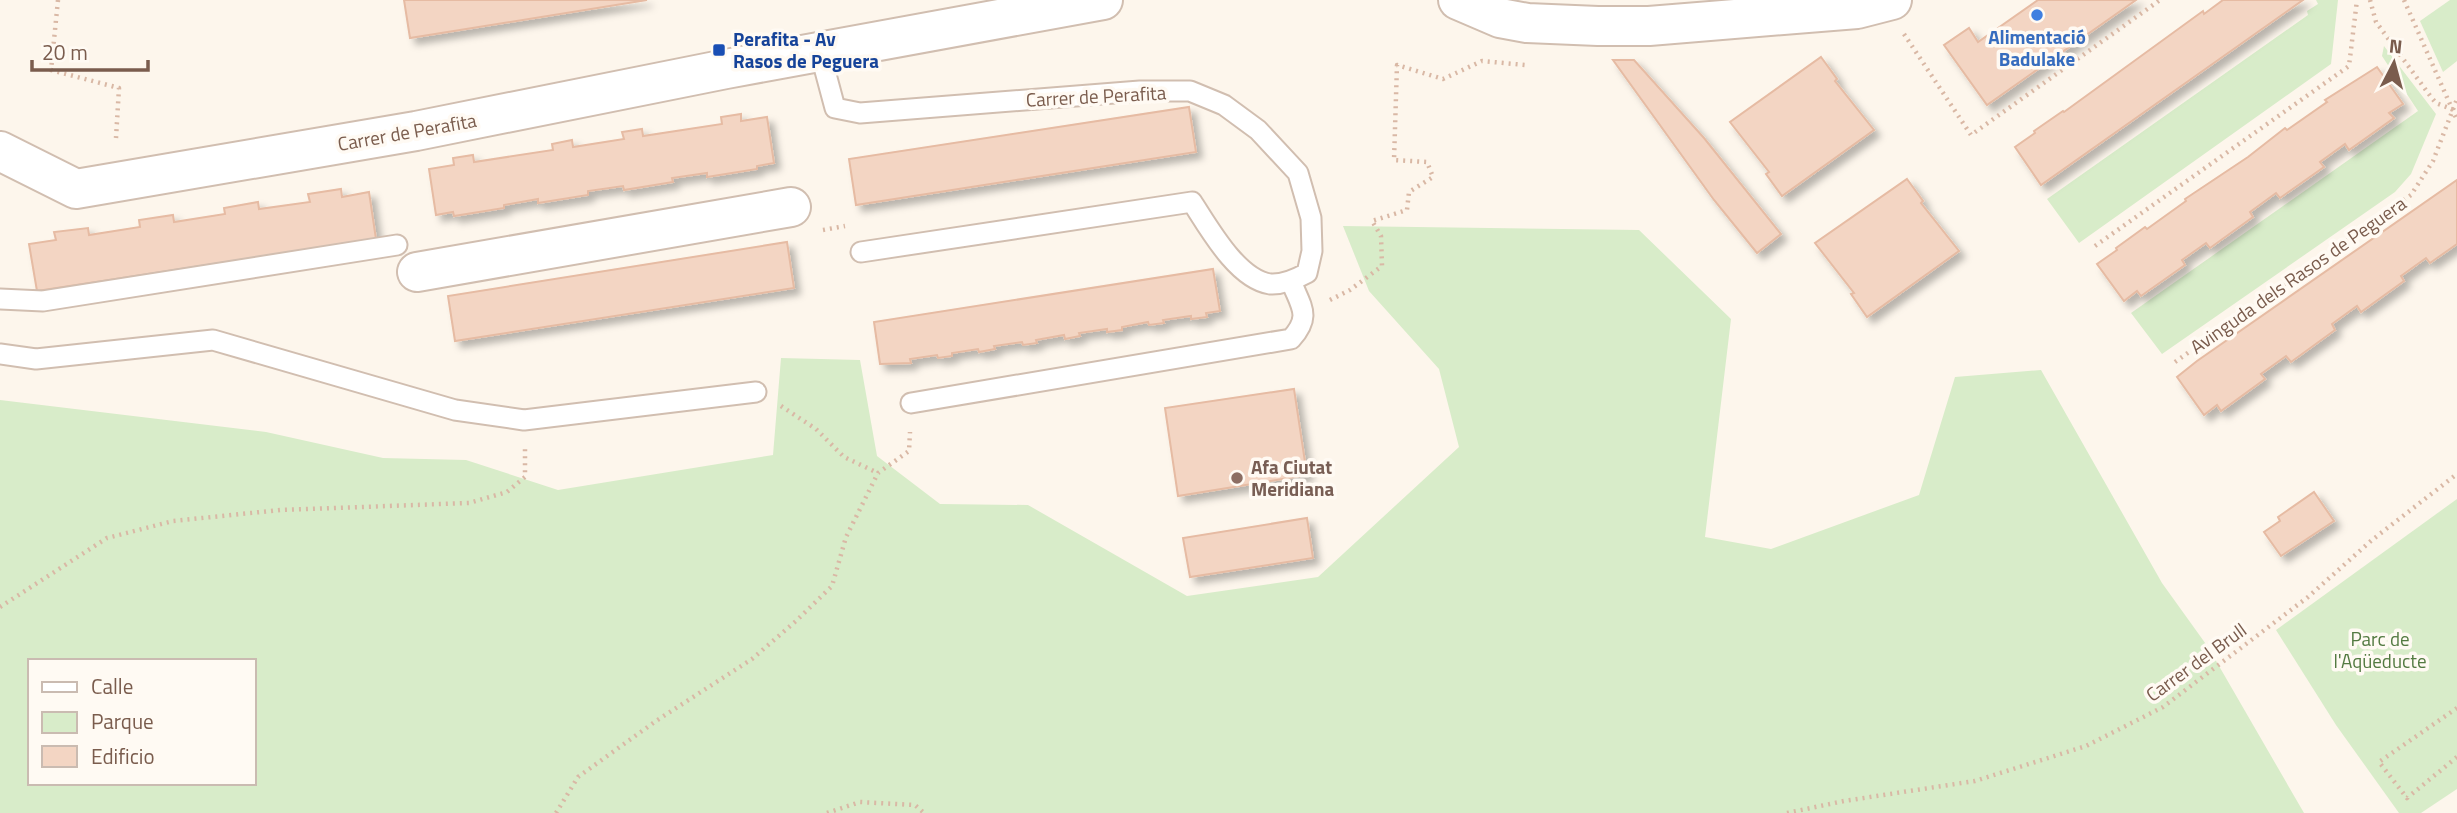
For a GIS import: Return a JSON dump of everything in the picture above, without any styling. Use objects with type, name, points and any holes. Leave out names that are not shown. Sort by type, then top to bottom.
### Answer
[{"type":"street","name":"Carrer de Perafita","points":[[0,151],[76,190],[416,131],[726,69],[1103,0]]},
{"type":"street","points":[[1458,0],[1500,18],[1527,23],[1572,13],[1649,26],[1674,11],[1857,9],[1896,15]]},
{"type":"street","points":[[407,259],[791,207]]},
{"type":"lane","name":"Carrer de Perafita","points":[[820,52],[835,108],[860,113],[1140,91],[1190,92],[1224,105],[1258,130],[1298,173],[1311,218],[1312,251],[1307,274],[1291,281]]},
{"type":"lane","points":[[860,252],[1192,202],[1226,253],[1252,277],[1271,284],[1291,281],[1305,314],[1301,328],[1291,339],[911,404]]},
{"type":"lane","points":[[0,299],[43,300],[407,259]]},
{"type":"lane","points":[[0,354],[36,359],[213,340],[455,410],[524,420],[756,392]]},
{"type":"path","points":[[58,0],[51,69],[119,88],[116,138]]},
{"type":"path","points":[[1896,15],[1971,135],[2160,0]]},
{"type":"path","points":[[2095,246],[2349,66],[2357,0]]},
{"type":"path","points":[[2370,0],[2376,22],[2431,97],[2436,103],[2454,110]]},
{"type":"path","points":[[2404,0],[2457,120]]},
{"type":"path","points":[[1350,290],[1382,266],[1381,236],[1372,221],[1407,210],[1409,192],[1433,177],[1427,162],[1394,160],[1397,65],[1443,79],[1482,61],[1527,65]]},
{"type":"path","name":"Avinguda dels Rasos de Peguera","points":[[2175,362],[2411,195],[2433,161],[2457,99]]},
{"type":"path","points":[[756,392],[816,429],[844,457],[878,473]]},
{"type":"path","points":[[556,813],[578,777],[656,720],[752,659],[832,586],[846,537],[878,473],[909,451],[911,404]]},
{"type":"path","points":[[0,607],[107,538],[173,521],[279,510],[469,503],[508,492],[525,477],[524,420]]},
{"type":"path","name":"Carrer del Brull","points":[[1787,813],[1844,801],[1975,781],[2086,747],[2163,707],[2308,597],[2372,540],[2457,474]]},
{"type":"path","points":[[2457,708],[2379,762],[2407,798],[2457,757]]},
{"type":"path","points":[[827,813],[860,802],[915,805],[924,813]]},
{"type":"green space","points":[[2316,0],[2338,0],[2331,64],[2079,243],[2047,199],[2308,15],[2307,11],[2318,4]]},
{"type":"green space","points":[[2450,0],[2457,0],[2457,61],[2443,72],[2420,21]]},
{"type":"green space","points":[[2384,46],[2436,114],[2411,174],[2395,192],[2162,354],[2131,313],[2418,111],[2382,56]]},
{"type":"green space","points":[[1343,226],[1639,230],[1731,319],[1705,537],[1771,549],[1919,495],[1955,377],[2041,370],[2162,583],[2208,647],[2304,813],[0,813],[0,400],[266,432],[383,458],[466,460],[558,490],[773,455],[781,358],[860,360],[877,456],[940,504],[1028,505],[1187,596],[1318,577],[1459,447],[1439,369],[1369,291]]},
{"type":"green space","name":"Parc de l'Aqüeducte","points":[[2457,499],[2457,789],[2421,813],[2399,813],[2336,725],[2276,630]]},
{"type":"building","points":[[404,0],[647,0],[410,38]]},
{"type":"building","points":[[2038,0],[2136,0],[1987,105],[1944,45],[1969,28],[1978,42]]},
{"type":"building","points":[[2223,0],[2303,0],[2041,185],[2015,147],[2203,11],[2204,14]]},
{"type":"building","points":[[1821,57],[1837,79],[1835,81],[1874,130],[1782,196],[1766,174],[1769,172],[1730,122]]},
{"type":"building","points":[[1613,60],[1634,60],[1704,138],[1781,234],[1757,253],[1714,200]]},
{"type":"building","points":[[2377,67],[2403,104],[2389,113],[2394,118],[2349,150],[2345,144],[2320,162],[2324,167],[2280,198],[2276,193],[2250,212],[2253,217],[2210,248],[2206,243],[2182,260],[2185,265],[2141,296],[2137,291],[2124,301],[2097,264],[2285,128],[2287,130],[2327,102],[2325,100]]},
{"type":"building","points":[[1189,107],[1196,152],[856,205],[849,159]]},
{"type":"building","points":[[741,114],[741,121],[767,117],[774,163],[757,166],[757,169],[707,177],[707,173],[672,178],[673,182],[624,190],[623,186],[538,203],[538,199],[454,216],[453,212],[436,215],[429,169],[454,165],[453,158],[473,155],[474,162],[553,150],[552,144],[572,140],[573,147],[624,139],[622,132],[642,129],[643,136],[722,124],[721,117]]},
{"type":"building","points":[[1907,179],[1923,201],[1921,203],[1959,251],[1867,317],[1851,294],[1854,293],[1815,243]]},
{"type":"building","points":[[2457,180],[2457,244],[2430,263],[2426,258],[2401,276],[2404,281],[2361,312],[2357,306],[2332,324],[2335,330],[2291,362],[2286,356],[2261,374],[2265,379],[2221,411],[2217,405],[2204,415],[2177,377]]},
{"type":"building","points":[[341,189],[342,197],[369,192],[376,239],[37,291],[29,244],[56,240],[54,232],[88,228],[89,235],[140,227],[139,220],[173,215],[174,222],[225,214],[224,208],[258,202],[259,209],[310,202],[308,194]]},
{"type":"building","points":[[787,242],[794,288],[455,341],[448,296]]},
{"type":"building","points":[[1213,269],[1220,311],[1206,313],[1207,317],[1191,319],[1191,316],[1149,325],[1148,322],[1122,327],[1122,330],[1079,333],[1080,336],[1065,339],[1064,335],[1036,340],[1037,343],[1023,345],[1022,342],[994,346],[995,349],[979,352],[978,349],[952,353],[952,356],[910,359],[911,363],[880,364],[874,322]]},
{"type":"building","points":[[1294,389],[1307,475],[1178,496],[1165,408]]},
{"type":"building","points":[[2314,492],[2334,521],[2281,556],[2264,532],[2280,521],[2278,517]]},
{"type":"building","points":[[1307,518],[1313,558],[1190,577],[1183,538]]},
{"type":"place","name":"Alimentació Badulake","points":[[2037,15]]},
{"type":"place","name":"Perafita - Av Rasos de Peguera","points":[[719,50]]},
{"type":"place","name":"Afa Ciutat Meridiana","points":[[1237,478]]}]
